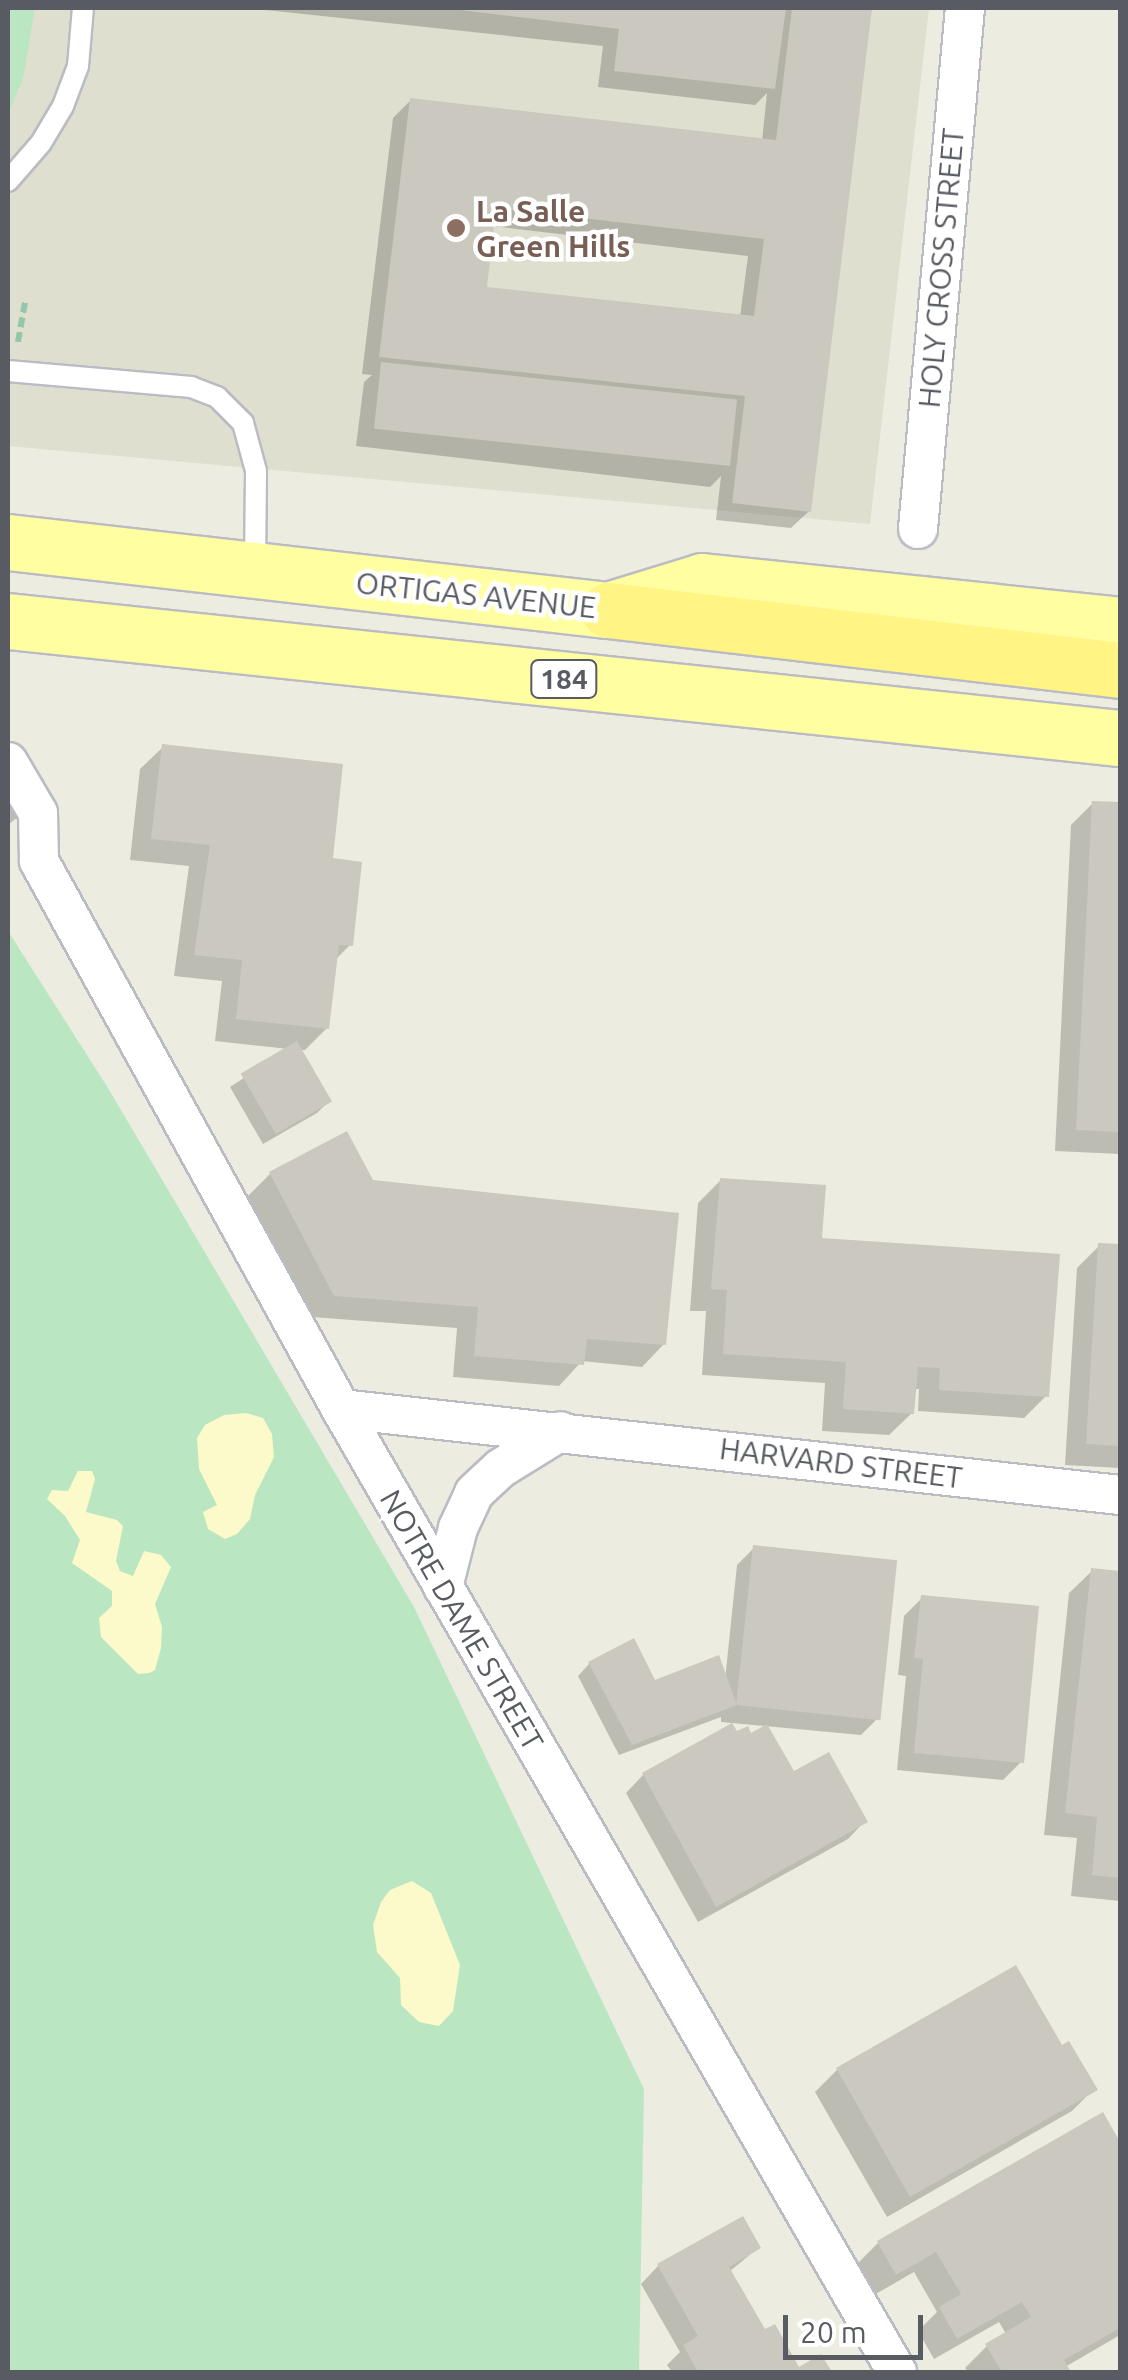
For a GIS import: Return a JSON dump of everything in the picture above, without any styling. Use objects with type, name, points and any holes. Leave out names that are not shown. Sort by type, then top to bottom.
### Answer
[{"type":"highway","points":[[608,610],[866,644],[1120,670]]},
{"type":"main road","name":"ORTIGAS AVENUE","points":[[8,542],[608,610],[702,581],[1120,625]]},
{"type":"main road","name":"184","points":[[8,620],[1120,738]]},
{"type":"street","name":"HOLY CROSS STREET","points":[[918,528],[965,8]]},
{"type":"street","name":"NOTRE DAME STREET","points":[[8,762],[38,812],[23,851],[897,2372]]},
{"type":"street","name":"HARVARD STREET","points":[[341,1409],[1120,1495]]},
{"type":"street","points":[[443,1587],[458,1528],[474,1494],[501,1468],[561,1431]]},
{"type":"lane","points":[[8,181],[41,143],[63,106],[78,66],[84,8]]},
{"type":"lane","points":[[8,371],[190,387],[217,397],[244,424],[256,470],[255,572]]},
{"type":"shaded area","name":"La Salle Green Hills","points":[[8,8],[929,8],[870,524],[8,446]]},
{"type":"green space","points":[[8,8],[35,8],[23,79],[8,114]]},
{"type":"green space","points":[[8,931],[108,1088],[414,1607],[644,2089],[639,2372],[8,2372]]},
{"type":"sand","points":[[246,1413],[263,1418],[272,1434],[274,1457],[255,1495],[250,1519],[237,1534],[225,1539],[208,1529],[203,1512],[217,1505],[199,1469],[197,1438],[205,1425],[224,1415]]},
{"type":"sand","points":[[78,1471],[92,1471],[95,1479],[86,1512],[117,1520],[123,1526],[116,1561],[120,1571],[133,1576],[144,1551],[161,1555],[171,1567],[155,1604],[162,1627],[161,1648],[155,1670],[149,1673],[138,1674],[101,1637],[99,1618],[112,1606],[112,1591],[72,1563],[80,1540],[65,1516],[47,1499],[52,1490],[68,1491]]},
{"type":"sand","points":[[412,1881],[431,1893],[460,1965],[453,2011],[439,2026],[419,2022],[401,2005],[400,1978],[377,1952],[373,1925],[381,1902],[390,1890]]},
{"type":"building","points":[[444,8],[786,8],[775,89],[614,71],[619,29]]},
{"type":"building","points":[[792,8],[872,8],[811,512],[732,503],[745,396],[379,357],[410,98],[776,140]],"holes":[[[496,208],[764,239],[754,316],[487,287]]]},
{"type":"building","points":[[381,362],[737,399],[730,466],[374,429]]},
{"type":"building","points":[[162,744],[343,764],[333,858],[362,862],[353,946],[339,945],[329,1029],[236,1019],[242,960],[194,955],[210,845],[151,839]]},
{"type":"building","points":[[1092,801],[1120,802],[1120,1132],[1076,1130]]},
{"type":"building","points":[[297,1041],[332,1102],[276,1134],[241,1074]]},
{"type":"building","points":[[347,1131],[373,1180],[679,1213],[666,1345],[587,1339],[584,1365],[474,1356],[478,1307],[334,1296],[269,1172]]},
{"type":"building","points":[[720,1178],[826,1185],[822,1238],[1060,1254],[1049,1397],[939,1390],[940,1368],[918,1367],[914,1414],[843,1409],[846,1362],[723,1354],[727,1290],[711,1289]]},
{"type":"building","points":[[1098,1243],[1120,1244],[1120,1446],[1086,1444]]},
{"type":"building","points":[[753,1545],[897,1560],[880,1720],[736,1705]]},
{"type":"building","points":[[1091,1568],[1120,1571],[1120,1878],[1092,1875],[1097,1817],[1065,1813]]},
{"type":"building","points":[[921,1595],[1039,1606],[1024,1763],[914,1753],[923,1659],[914,1658]]},
{"type":"building","points":[[634,1638],[655,1680],[719,1655],[737,1705],[632,1745],[588,1662]]},
{"type":"building","points":[[732,1723],[737,1731],[748,1726],[751,1733],[767,1724],[794,1771],[829,1752],[868,1822],[716,1907],[642,1773]]},
{"type":"building","points":[[1016,1965],[1062,2045],[1069,2041],[1098,2090],[910,2197],[836,2068]]},
{"type":"building","points":[[1103,2112],[1120,2142],[1120,2328],[1064,2360],[1071,2372],[1002,2372],[985,2344],[1031,2317],[1022,2302],[957,2339],[939,2307],[961,2294],[936,2252],[896,2275],[877,2241]]},
{"type":"building","points":[[743,2216],[761,2248],[729,2267],[765,2329],[775,2324],[799,2367],[821,2354],[832,2372],[698,2372],[683,2345],[698,2336],[657,2264]]},
{"type":"place","name":"La Salle Green Hills","points":[[456,228]]}]
